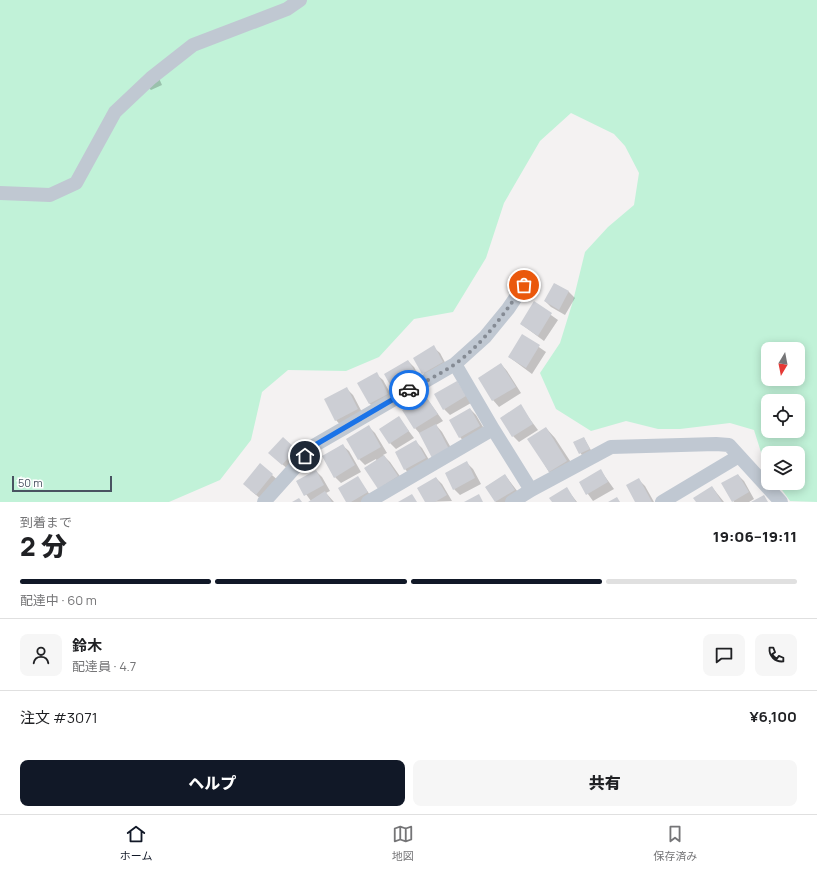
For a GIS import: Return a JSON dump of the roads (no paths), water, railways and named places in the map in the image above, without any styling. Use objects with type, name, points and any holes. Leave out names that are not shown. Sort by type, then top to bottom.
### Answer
[{"type":"street","points":[[0,193],[50,195],[76,183],[115,112],[151,78],[193,45],[287,9],[300,0]]},
{"type":"street","points":[[264,502],[315,445],[455,364],[485,337],[508,309],[524,285]]},
{"type":"street","points":[[455,364],[531,490]]},
{"type":"street","points":[[368,502],[493,429]]},
{"type":"street","points":[[512,502],[531,490],[611,447],[716,444],[729,445],[781,502]]},
{"type":"street","points":[[662,502],[738,456]]}]
